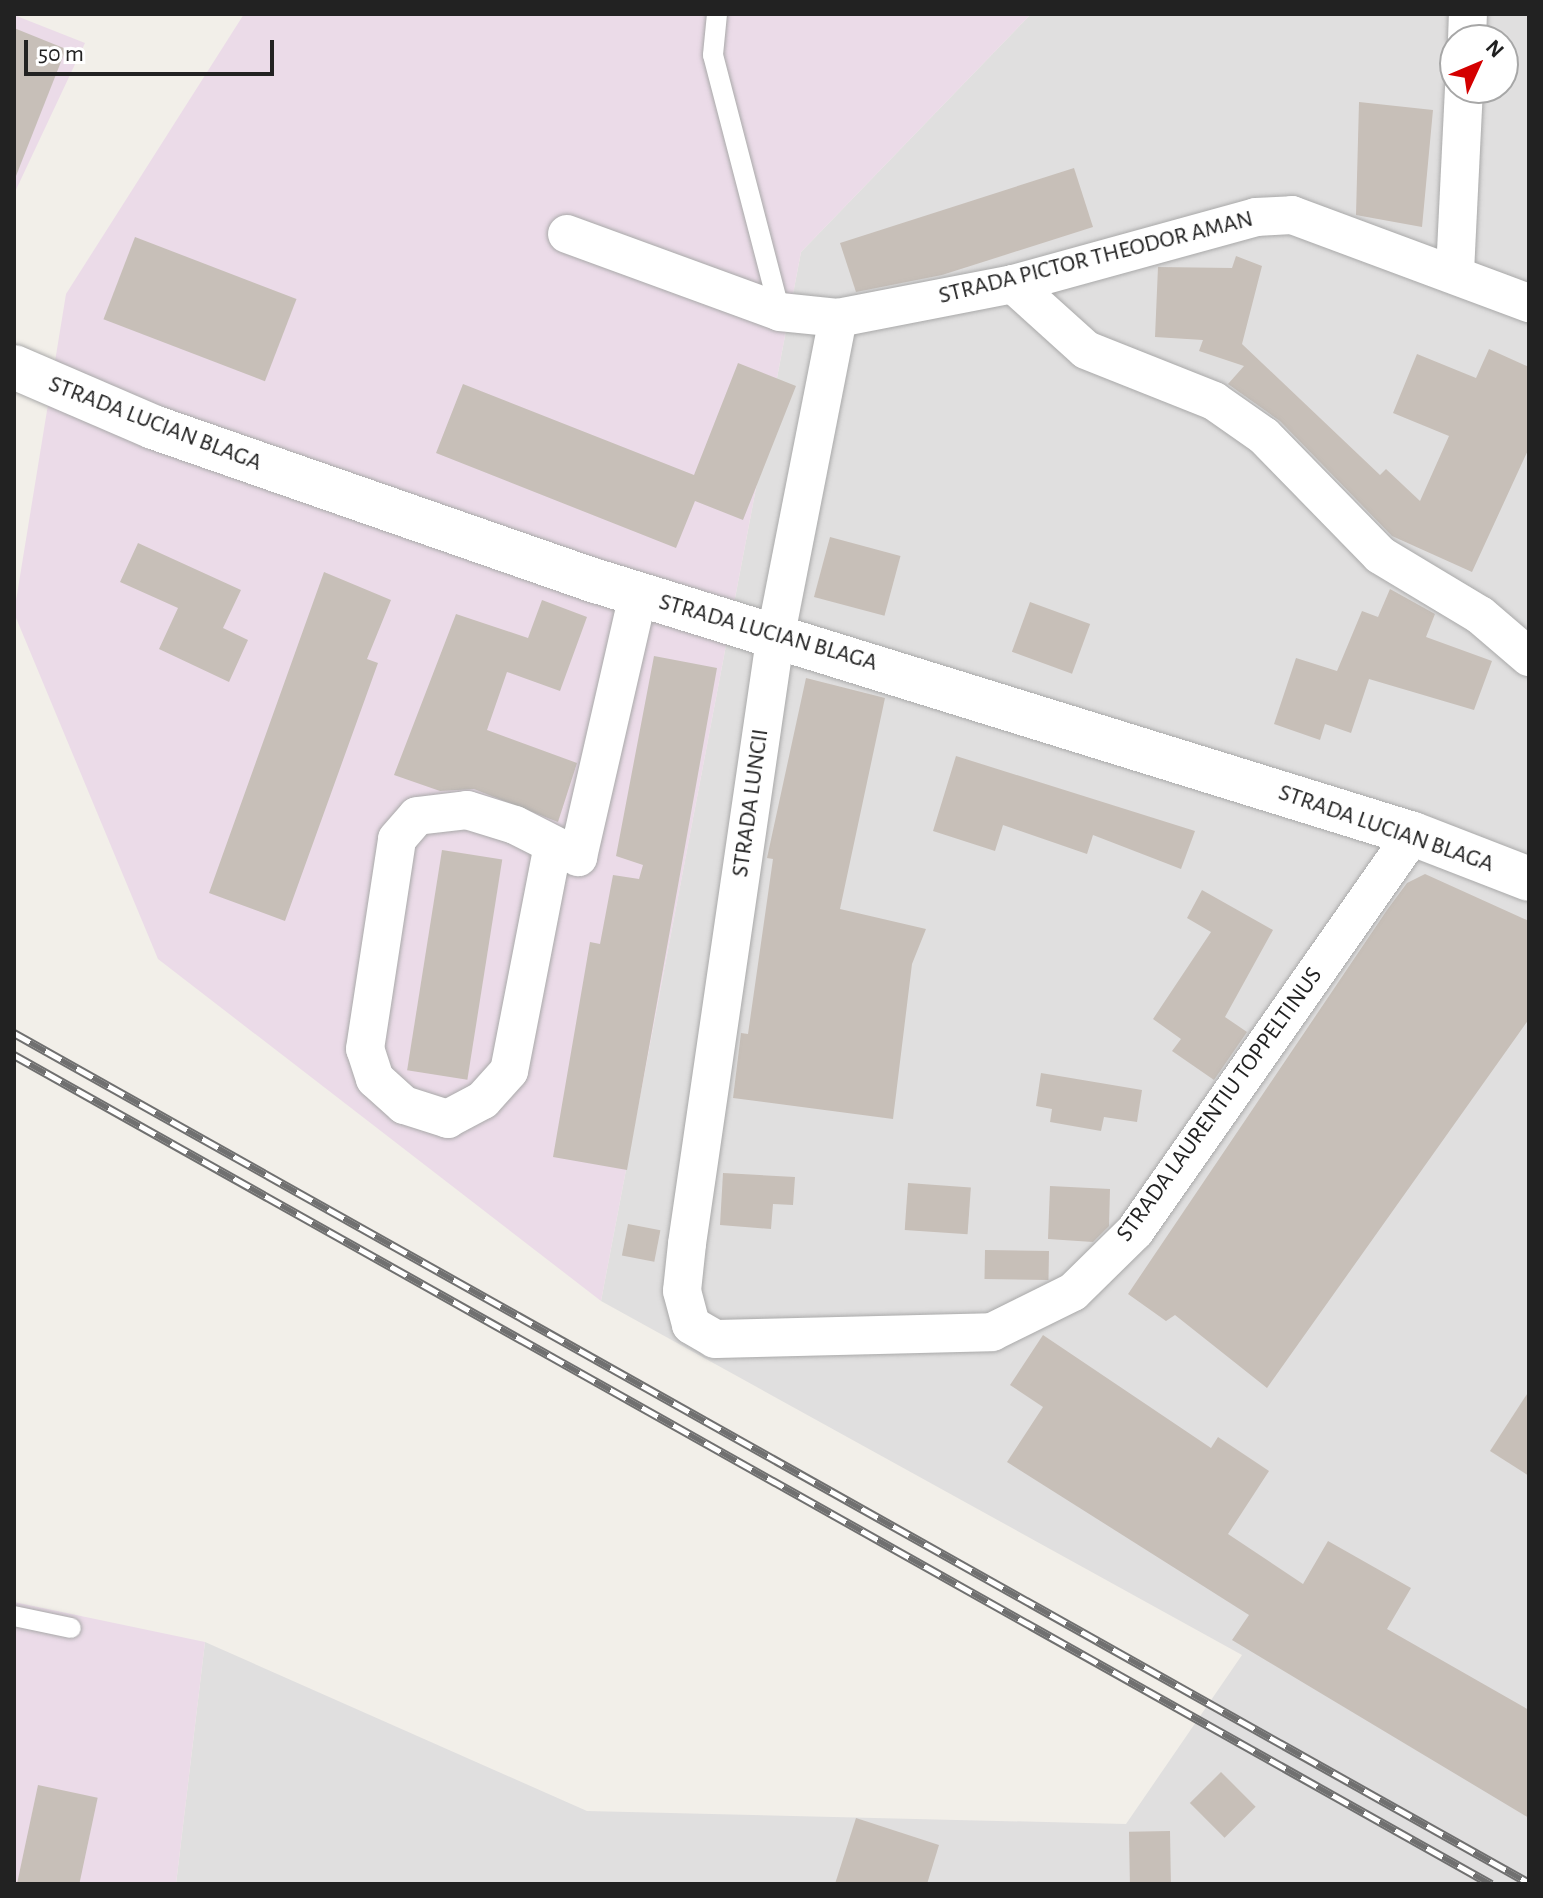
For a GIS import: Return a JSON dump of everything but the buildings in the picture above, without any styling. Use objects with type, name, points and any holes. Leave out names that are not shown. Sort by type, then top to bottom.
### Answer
[{"type":"street","points":[[1455,272],[1463,104]]},
{"type":"street","name":"STRADA PICTOR THEODOR AMAN","points":[[567,234],[780,312],[838,318],[1013,284],[1256,217],[1292,215],[1455,272],[1529,303]]},
{"type":"street","points":[[1013,284],[1086,350],[1214,401],[1264,436],[1380,555],[1480,615],[1529,657]]},
{"type":"street","name":"STRADA LUNCII","points":[[682,1291],[776,633],[838,318]]},
{"type":"street","name":"STRADA LUCIAN BLAGA","points":[[14,367],[153,427],[638,595],[776,633],[1413,834],[1529,879]]},
{"type":"street","points":[[553,845],[509,1071],[483,1100],[448,1119],[404,1105],[375,1079],[365,1049],[397,839],[417,816],[467,810],[553,845],[578,857],[638,595]]},
{"type":"street","name":"STRADA LAURENTIU TOPPELTINUS","points":[[682,1291],[691,1325],[715,1339],[992,1332],[1073,1292],[1135,1231],[1413,834]]},
{"type":"lane","points":[[717,14],[713,55],[780,312]]},
{"type":"lane","points":[[14,1616],[71,1628]]},
{"type":"shaded area","points":[[244,14],[1031,14],[801,252],[601,1301],[158,959],[14,613],[66,294]]},
{"type":"shaded area","points":[[1031,14],[1529,14],[1529,1884],[176,1884],[205,1642],[587,1811],[1126,1824],[1242,1655],[601,1301],[801,252]]},
{"type":"shaded area","points":[[14,15],[85,43],[14,194]]},
{"type":"shaded area","points":[[14,1602],[205,1642],[176,1884],[14,1884]]},
{"type":"railway","points":[[14,1033],[1529,1883]]},
{"type":"railway","points":[[14,1055],[1491,1884]]}]
